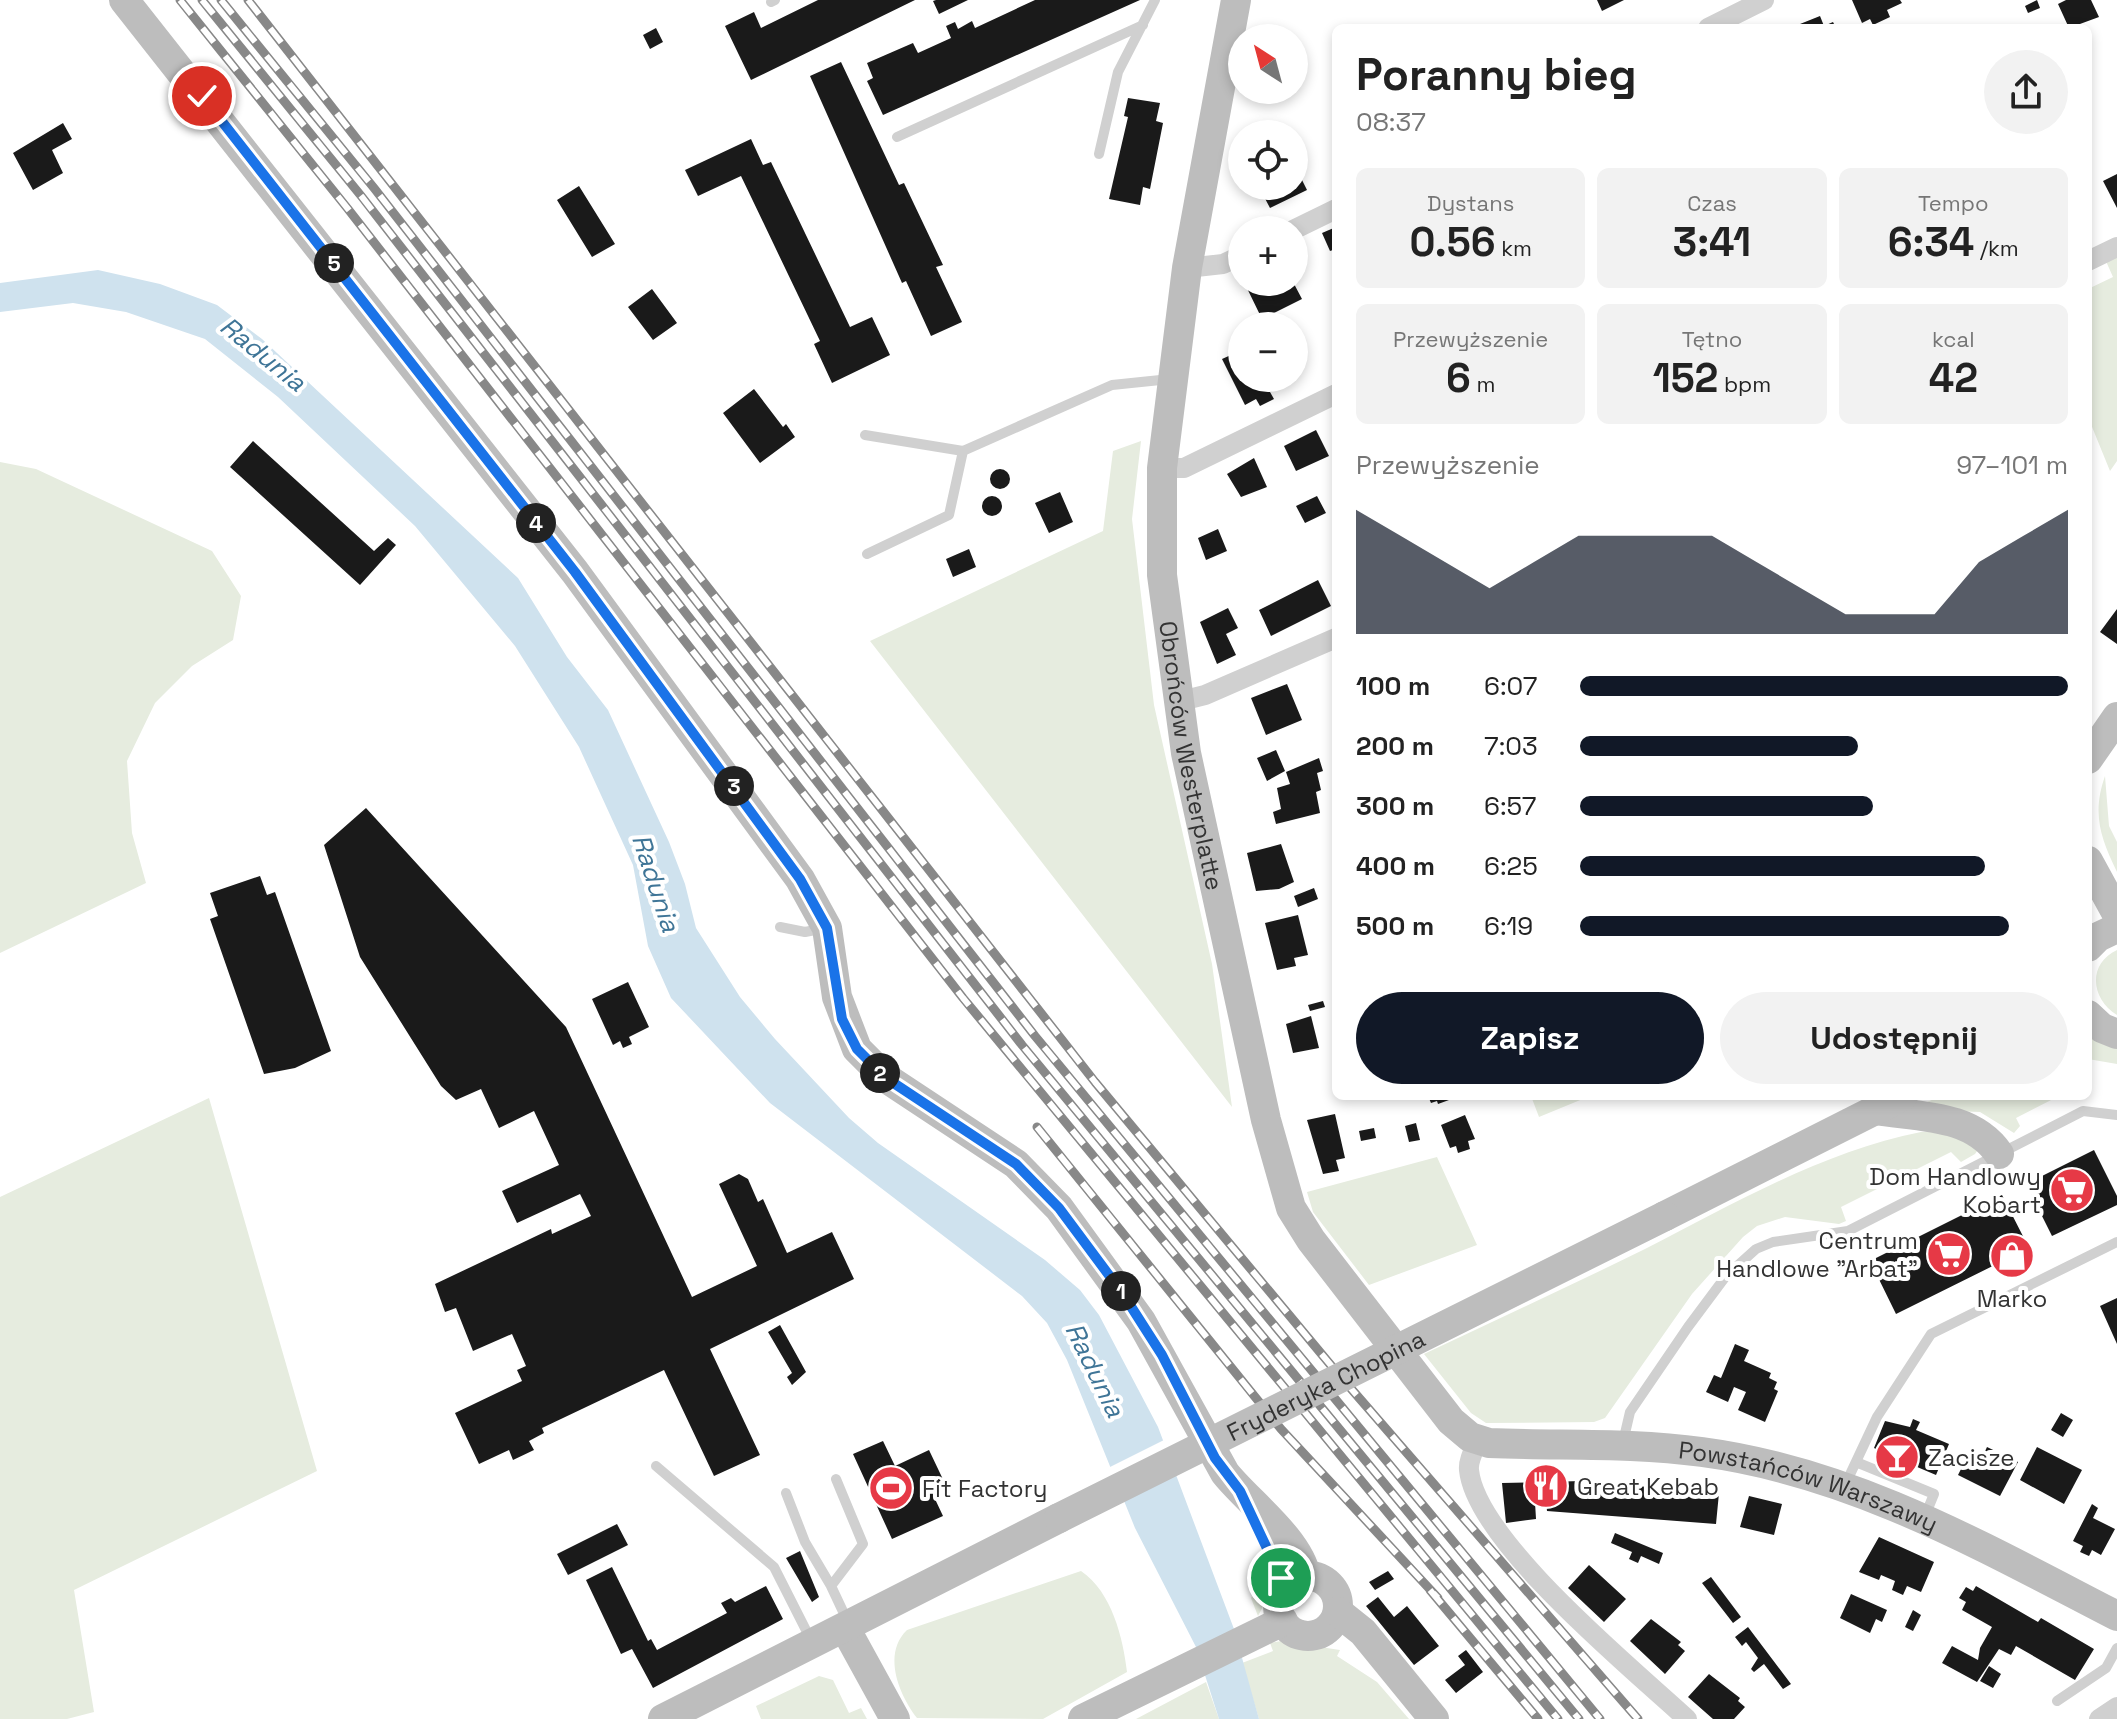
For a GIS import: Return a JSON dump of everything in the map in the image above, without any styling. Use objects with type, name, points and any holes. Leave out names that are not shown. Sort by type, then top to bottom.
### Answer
[{"type":"street","points":[[124,0],[585,585],[800,879],[827,928],[840,1008],[857,1049],[886,1078],[1016,1164],[1053,1201],[1141,1321],[1215,1458],[1240,1491],[1266,1512],[1296,1581]]},
{"type":"street","name":"Obrońców Westerplatte","points":[[1236,0],[1187,268],[1162,468],[1162,575],[1177,702],[1209,870],[1267,1123],[1291,1208],[1298,1223],[1436,1404],[1461,1432],[1478,1441]]},
{"type":"street","points":[[1716,24],[1764,0]]},
{"type":"street","points":[[1308,223],[1332,211]]},
{"type":"street","points":[[2092,259],[2117,247]]},
{"type":"street","points":[[1187,268],[1228,262]]},
{"type":"street","points":[[1162,468],[1184,468],[1332,396]]},
{"type":"street","points":[[1177,702],[1205,695],[1332,640]]},
{"type":"street","points":[[2092,753],[2117,717]]},
{"type":"street","points":[[2092,868],[2117,914]]},
{"type":"street","points":[[2092,1020],[2117,1034]]},
{"type":"street","name":"Fryderyka Chopina","points":[[663,1719],[1895,1100]]},
{"type":"street","points":[[1875,1110],[1967,1125],[1982,1133],[1999,1154]]},
{"type":"street","points":[[1478,1441],[1469,1463],[1471,1479],[1502,1535],[1561,1601],[1687,1719]]},
{"type":"street","name":"Powstańców Warszawy","points":[[1478,1441],[1623,1444],[1718,1454],[1850,1474],[1924,1517],[2117,1616]]},
{"type":"street","points":[[1296,1581],[1327,1582],[1338,1601],[1331,1622],[1306,1636],[1297,1634],[1283,1621],[1279,1602],[1296,1581]]},
{"type":"street","points":[[1083,1719],[1283,1621]]},
{"type":"street","points":[[1331,1622],[1352,1650],[1381,1657],[1434,1719]]},
{"type":"street","points":[[847,1627],[895,1719]]},
{"type":"street","points":[[2099,1719],[2117,1707]]},
{"type":"lane","points":[[1099,154],[1118,72],[1155,0]]},
{"type":"lane","points":[[897,137],[1143,25]]},
{"type":"lane","points":[[865,435],[963,451],[1112,385],[1172,379]]},
{"type":"lane","points":[[867,554],[949,515],[963,451]]},
{"type":"lane","points":[[780,927],[805,932],[827,928]]},
{"type":"lane","points":[[1623,1444],[1630,1412],[1708,1298],[1748,1255],[1773,1242],[1848,1231],[2083,1111],[2117,1115]]},
{"type":"lane","points":[[1850,1474],[1877,1417],[1931,1334],[2117,1242]]},
{"type":"lane","points":[[656,1466],[774,1567],[812,1644]]},
{"type":"lane","points":[[831,1586],[863,1544],[836,1479]]},
{"type":"lane","points":[[786,1493],[805,1542],[831,1586],[847,1627]]},
{"type":"lane","points":[[2057,1701],[2106,1668],[2117,1648]]},
{"type":"shaded area","points":[[2117,254],[2117,461],[2110,471],[2092,427],[2092,287],[2113,277],[2105,259]]},
{"type":"shaded area","points":[[1141,441],[1132,519],[1154,705],[1212,964],[1232,1107],[870,641],[1103,531],[1113,451]]},
{"type":"shaded area","points":[[0,462],[36,469],[212,551],[241,596],[233,640],[192,666],[155,703],[127,761],[132,833],[146,883],[0,953]]},
{"type":"shaded area","points":[[2105,776],[2109,826],[2117,842],[2117,872],[2100,825],[2099,802]]},
{"type":"shaded area","points":[[2117,950],[2117,1015],[2102,1000],[2096,982],[2101,964]]},
{"type":"shaded area","points":[[2092,1037],[2117,1046],[2117,1064],[2092,1060]]},
{"type":"shaded area","points":[[209,1098],[317,1471],[74,1590],[94,1712],[67,1719],[0,1719],[0,1197]]},
{"type":"shaded area","points":[[1533,1100],[1580,1100],[1539,1117]]},
{"type":"shaded area","points":[[1932,1100],[2051,1100],[2016,1118],[2020,1126],[2014,1133],[1980,1112],[1922,1110],[1920,1105]]},
{"type":"shaded area","points":[[1921,1132],[1941,1132],[1980,1147],[1961,1162],[1951,1152],[1841,1207],[1846,1221],[1839,1224],[1785,1217],[1757,1226],[1743,1237],[1692,1294],[1605,1418],[1594,1422],[1486,1423],[1471,1413],[1424,1354],[1780,1181],[1849,1152]]},
{"type":"shaded area","points":[[1437,1157],[1477,1245],[1369,1285],[1313,1212],[1307,1192]]},
{"type":"shaded area","points":[[1271,1567],[1273,1587],[1258,1616],[1251,1598]]},
{"type":"shaded area","points":[[1081,1571],[1092,1580],[1108,1603],[1119,1631],[1127,1672],[1043,1719],[917,1718],[899,1686],[894,1662],[895,1651],[907,1630]]},
{"type":"shaded area","points":[[1281,1641],[1340,1650],[1337,1656],[1377,1682],[1409,1719],[1259,1719],[1242,1663],[1273,1651],[1270,1643]]},
{"type":"shaded area","points":[[819,1676],[833,1680],[849,1713],[861,1708],[867,1719],[761,1719],[756,1706]]},
{"type":"shaded area","points":[[1206,1682],[1219,1719],[1136,1719]]},
{"type":"water","name":"Radunia","points":[[98,270],[160,284],[217,305],[262,339],[518,578],[567,657],[608,710],[669,842],[685,884],[696,928],[740,997],[849,1118],[878,1143],[1045,1260],[1080,1290],[1099,1315],[1158,1427],[1234,1629],[1259,1719],[1219,1719],[1196,1647],[1135,1528],[1067,1360],[1047,1323],[1022,1296],[770,1103],[671,998],[648,946],[633,865],[579,747],[515,646],[415,526],[278,397],[205,339],[126,312],[73,303],[0,312],[0,283]]},
{"type":"pier","points":[[1166,1439],[1179,1474],[1121,1502],[1108,1468]]},
{"type":"building","points":[[818,0],[915,0],[751,80],[725,26],[754,12],[761,28]]},
{"type":"building","points":[[968,0],[939,14],[933,1]]},
{"type":"building","points":[[1035,0],[1140,0],[883,115],[867,81],[873,78],[867,63],[913,43],[918,53],[951,38],[946,26],[955,22],[958,29],[972,21],[975,28]]},
{"type":"building","points":[[1597,0],[1624,0],[1602,11]]},
{"type":"building","points":[[1852,0],[1900,0],[1902,3],[1887,10],[1890,17],[1875,24],[1870,19],[1862,23]]},
{"type":"building","points":[[2037,0],[2040,8],[2028,13],[2025,6]]},
{"type":"building","points":[[2066,0],[2091,0],[2099,17],[2080,24],[2067,24],[2058,4]]},
{"type":"building","points":[[1820,16],[1823,24],[1800,24]]},
{"type":"building","points":[[656,28],[663,42],[650,49],[643,35]]},
{"type":"building","points":[[841,62],[899,185],[904,183],[943,265],[936,267],[962,322],[931,336],[906,281],[902,283],[810,76]]},
{"type":"building","points":[[1128,98],[1160,103],[1156,121],[1163,123],[1150,189],[1143,187],[1140,205],[1109,199],[1128,117],[1124,116]]},
{"type":"building","points":[[63,123],[72,139],[52,150],[63,173],[33,190],[13,153]]},
{"type":"building","points":[[751,139],[763,165],[771,162],[850,327],[872,317],[890,355],[832,383],[814,344],[820,341],[741,176],[698,196],[685,170]]},
{"type":"building","points":[[2117,174],[2117,208],[2103,181]]},
{"type":"building","points":[[579,186],[615,244],[592,257],[557,200]]},
{"type":"building","points":[[1266,200],[1286,200],[1270,208]]},
{"type":"building","points":[[1332,229],[1332,250],[1330,251],[1322,233]]},
{"type":"building","points":[[652,289],[677,323],[653,340],[628,307]]},
{"type":"building","points":[[1251,296],[1300,296],[1302,299],[1276,312],[1259,312]]},
{"type":"building","points":[[1228,356],[1228,371],[1222,359]]},
{"type":"building","points":[[754,389],[783,427],[786,424],[795,437],[760,463],[723,413]]},
{"type":"building","points":[[1238,392],[1270,392],[1274,399],[1260,406],[1256,399],[1245,405]]},
{"type":"building","points":[[1316,430],[1329,456],[1296,471],[1284,446]]},
{"type":"building","points":[[253,441],[374,551],[388,538],[396,545],[360,585],[230,467]]},
{"type":"building","points":[[1254,458],[1267,487],[1241,497],[1227,474]]},
{"type":"building","points":[[1000,469],[1007,472],[1010,479],[1007,486],[1000,489],[993,486],[990,479],[993,472]]},
{"type":"building","points":[[1060,492],[1073,522],[1049,533],[1035,503]]},
{"type":"building","points":[[992,496],[999,499],[1002,506],[999,513],[992,516],[985,513],[982,506],[985,499]]},
{"type":"building","points":[[1317,496],[1326,513],[1305,523],[1296,506]]},
{"type":"building","points":[[1218,529],[1227,551],[1206,560],[1198,538]]},
{"type":"building","points":[[969,549],[976,567],[953,577],[946,559]]},
{"type":"building","points":[[1318,580],[1331,606],[1271,636],[1259,610]]},
{"type":"building","points":[[1228,608],[1238,628],[1226,634],[1236,655],[1217,664],[1200,622]]},
{"type":"building","points":[[2117,609],[2117,644],[2100,632]]},
{"type":"building","points":[[1287,684],[1302,720],[1266,735],[1251,698]]},
{"type":"building","points":[[1276,750],[1285,771],[1267,781],[1257,758]]},
{"type":"building","points":[[1319,758],[1323,771],[1317,773],[1321,790],[1316,792],[1320,813],[1276,824],[1273,812],[1281,809],[1277,788],[1290,784],[1286,772]]},
{"type":"building","points":[[366,808],[566,1027],[692,1297],[757,1266],[719,1184],[739,1174],[748,1179],[758,1202],[763,1199],[787,1253],[832,1232],[854,1279],[710,1349],[760,1455],[714,1476],[664,1370],[542,1428],[544,1433],[529,1441],[534,1450],[513,1460],[509,1450],[479,1464],[455,1413],[522,1381],[517,1370],[526,1366],[512,1334],[473,1351],[456,1308],[445,1312],[435,1284],[551,1229],[552,1234],[591,1216],[580,1194],[517,1223],[502,1191],[559,1165],[534,1111],[499,1128],[481,1089],[456,1100],[441,1086],[360,957],[324,845]]},
{"type":"building","points":[[1281,844],[1294,882],[1279,889],[1256,891],[1247,853]]},
{"type":"building","points":[[260,876],[267,895],[275,892],[331,1051],[295,1068],[264,1074],[210,919],[218,916],[210,893]]},
{"type":"building","points":[[1314,888],[1318,899],[1298,907],[1294,896]]},
{"type":"building","points":[[1298,915],[1308,955],[1294,958],[1296,966],[1277,970],[1265,923]]},
{"type":"building","points":[[628,982],[649,1027],[629,1037],[632,1044],[623,1048],[620,1041],[613,1045],[592,999]]},
{"type":"building","points":[[1323,1001],[1325,1007],[1310,1011],[1308,1005]]},
{"type":"building","points":[[1311,1016],[1319,1048],[1293,1053],[1286,1024]]},
{"type":"building","points":[[1335,1114],[1345,1158],[1336,1160],[1339,1171],[1323,1174],[1307,1120]]},
{"type":"building","points":[[1465,1115],[1475,1139],[1468,1141],[1470,1149],[1458,1153],[1456,1146],[1450,1148],[1441,1125]]},
{"type":"building","points":[[1416,1123],[1420,1140],[1409,1142],[1405,1126]]},
{"type":"building","points":[[1374,1128],[1376,1138],[1361,1141],[1359,1131]]},
{"type":"building","name":"Dom Handlowy Kobart","points":[[2094,1150],[2117,1196],[2117,1205],[2052,1236],[2026,1184]]},
{"type":"building","name":"Centrum Handlowe \"Arbat\"","points":[[2002,1195],[2029,1248],[1896,1314],[1870,1261]]},
{"type":"building","points":[[2117,1298],[2117,1344],[2100,1306]]},
{"type":"building","points":[[780,1325],[806,1372],[792,1385],[787,1377],[792,1373],[768,1332]]},
{"type":"building","points":[[1735,1344],[1749,1350],[1744,1361],[1771,1373],[1769,1378],[1777,1382],[1774,1389],[1778,1391],[1765,1422],[1738,1410],[1746,1392],[1734,1387],[1728,1402],[1706,1392],[1714,1375],[1721,1378]]},
{"type":"building","points":[[2061,1413],[2073,1420],[2063,1437],[2051,1430]]},
{"type":"building","points":[[1913,1419],[1920,1422],[1916,1430],[1949,1444],[1936,1475],[1903,1461],[1901,1465],[1884,1458],[1886,1454],[1874,1448],[1885,1421],[1910,1427]]},
{"type":"building","points":[[883,1441],[895,1466],[929,1450],[949,1492],[935,1499],[943,1516],[892,1539],[853,1454]]},
{"type":"building","points":[[1987,1447],[2018,1462],[2000,1496],[1958,1475],[1968,1455],[1980,1462]]},
{"type":"building","points":[[2037,1447],[2082,1470],[2064,1504],[2020,1480]]},
{"type":"building","points":[[1585,1477],[1590,1482],[1719,1493],[1716,1524],[1547,1511],[1546,1501],[1535,1502],[1536,1519],[1506,1523],[1502,1483],[1582,1481]]},
{"type":"building","points":[[1749,1496],[1782,1504],[1774,1535],[1740,1527]]},
{"type":"building","points":[[2092,1504],[2098,1508],[2093,1518],[2115,1529],[2101,1555],[2092,1550],[2089,1556],[2080,1552],[2083,1546],[2073,1541]]},
{"type":"building","points":[[617,1524],[628,1545],[568,1575],[557,1554]]},
{"type":"building","points":[[1615,1533],[1663,1553],[1659,1564],[1641,1556],[1638,1563],[1629,1559],[1632,1552],[1611,1543]]},
{"type":"building","points":[[1879,1537],[1934,1562],[1921,1592],[1907,1586],[1903,1595],[1892,1590],[1895,1581],[1881,1575],[1879,1580],[1859,1572]]},
{"type":"building","points":[[800,1551],[819,1597],[812,1602],[786,1558]]},
{"type":"building","points":[[1589,1565],[1626,1599],[1604,1622],[1568,1588]]},
{"type":"building","points":[[612,1567],[648,1641],[651,1639],[657,1650],[727,1613],[721,1603],[731,1598],[735,1602],[766,1586],[783,1619],[653,1688],[632,1649],[621,1654],[586,1580]]},
{"type":"building","points":[[1388,1571],[1394,1579],[1375,1590],[1369,1582]]},
{"type":"building","points":[[1711,1577],[1741,1617],[1733,1623],[1702,1583]]},
{"type":"building","points":[[1976,1586],[2038,1622],[2041,1618],[2094,1649],[2075,1680],[2016,1646],[2011,1655],[1999,1649],[1977,1682],[1942,1663],[1952,1646],[1978,1660],[1980,1648],[1992,1627],[1962,1610],[1966,1602],[1959,1598],[1966,1587],[1973,1591]]},
{"type":"building","points":[[1851,1594],[1887,1610],[1882,1622],[1876,1619],[1870,1633],[1840,1618]]},
{"type":"building","points":[[1378,1597],[1394,1617],[1407,1606],[1439,1646],[1414,1665],[1366,1606]]},
{"type":"building","points":[[1913,1610],[1921,1615],[1913,1631],[1905,1627]]},
{"type":"building","points":[[1651,1619],[1681,1642],[1678,1645],[1685,1651],[1665,1674],[1630,1641]]},
{"type":"building","points":[[1748,1627],[1791,1684],[1783,1689],[1764,1664],[1754,1672],[1751,1669],[1758,1658],[1746,1642],[1742,1646],[1735,1637]]},
{"type":"building","points":[[1466,1650],[1483,1672],[1456,1693],[1445,1680],[1465,1665],[1458,1656]]},
{"type":"building","points":[[1989,1666],[2001,1674],[1993,1688],[1980,1681]]},
{"type":"building","points":[[1709,1674],[1740,1698],[1738,1701],[1745,1707],[1734,1719],[1713,1719],[1688,1697]]},
{"type":"railway","points":[[180,0],[348,209],[963,998],[1558,1719]]},
{"type":"railway","points":[[202,0],[362,197],[1022,1045],[1579,1719]]},
{"type":"railway","points":[[221,0],[374,188],[1035,1036],[1600,1719]]},
{"type":"railway","points":[[248,0],[1095,1082],[1334,1369],[1638,1719]]},
{"type":"railway","points":[[1037,1127],[1281,1429],[1438,1598]]},
{"type":"railway","points":[[1430,1590],[1538,1719]]},
{"type":"place","name":"Dom Handlowy Kobart","points":[[2072,1190]]},
{"type":"place","name":"Centrum Handlowe \"Arbat\"","points":[[1949,1254]]},
{"type":"place","name":"Marko","points":[[2012,1256]]},
{"type":"place","name":"Zacisze","points":[[1897,1457]]},
{"type":"place","name":"Great Kebab","points":[[1546,1486]]},
{"type":"place","name":"Fit Factory","points":[[891,1488]]},
{"type":"route","points":[[202,96],[575,572],[688,722],[800,879],[827,928],[842,1019],[857,1049],[886,1078],[1016,1164],[1059,1208],[1123,1294],[1162,1355],[1215,1458],[1240,1491],[1249,1516],[1274,1559],[1281,1578]]}]
